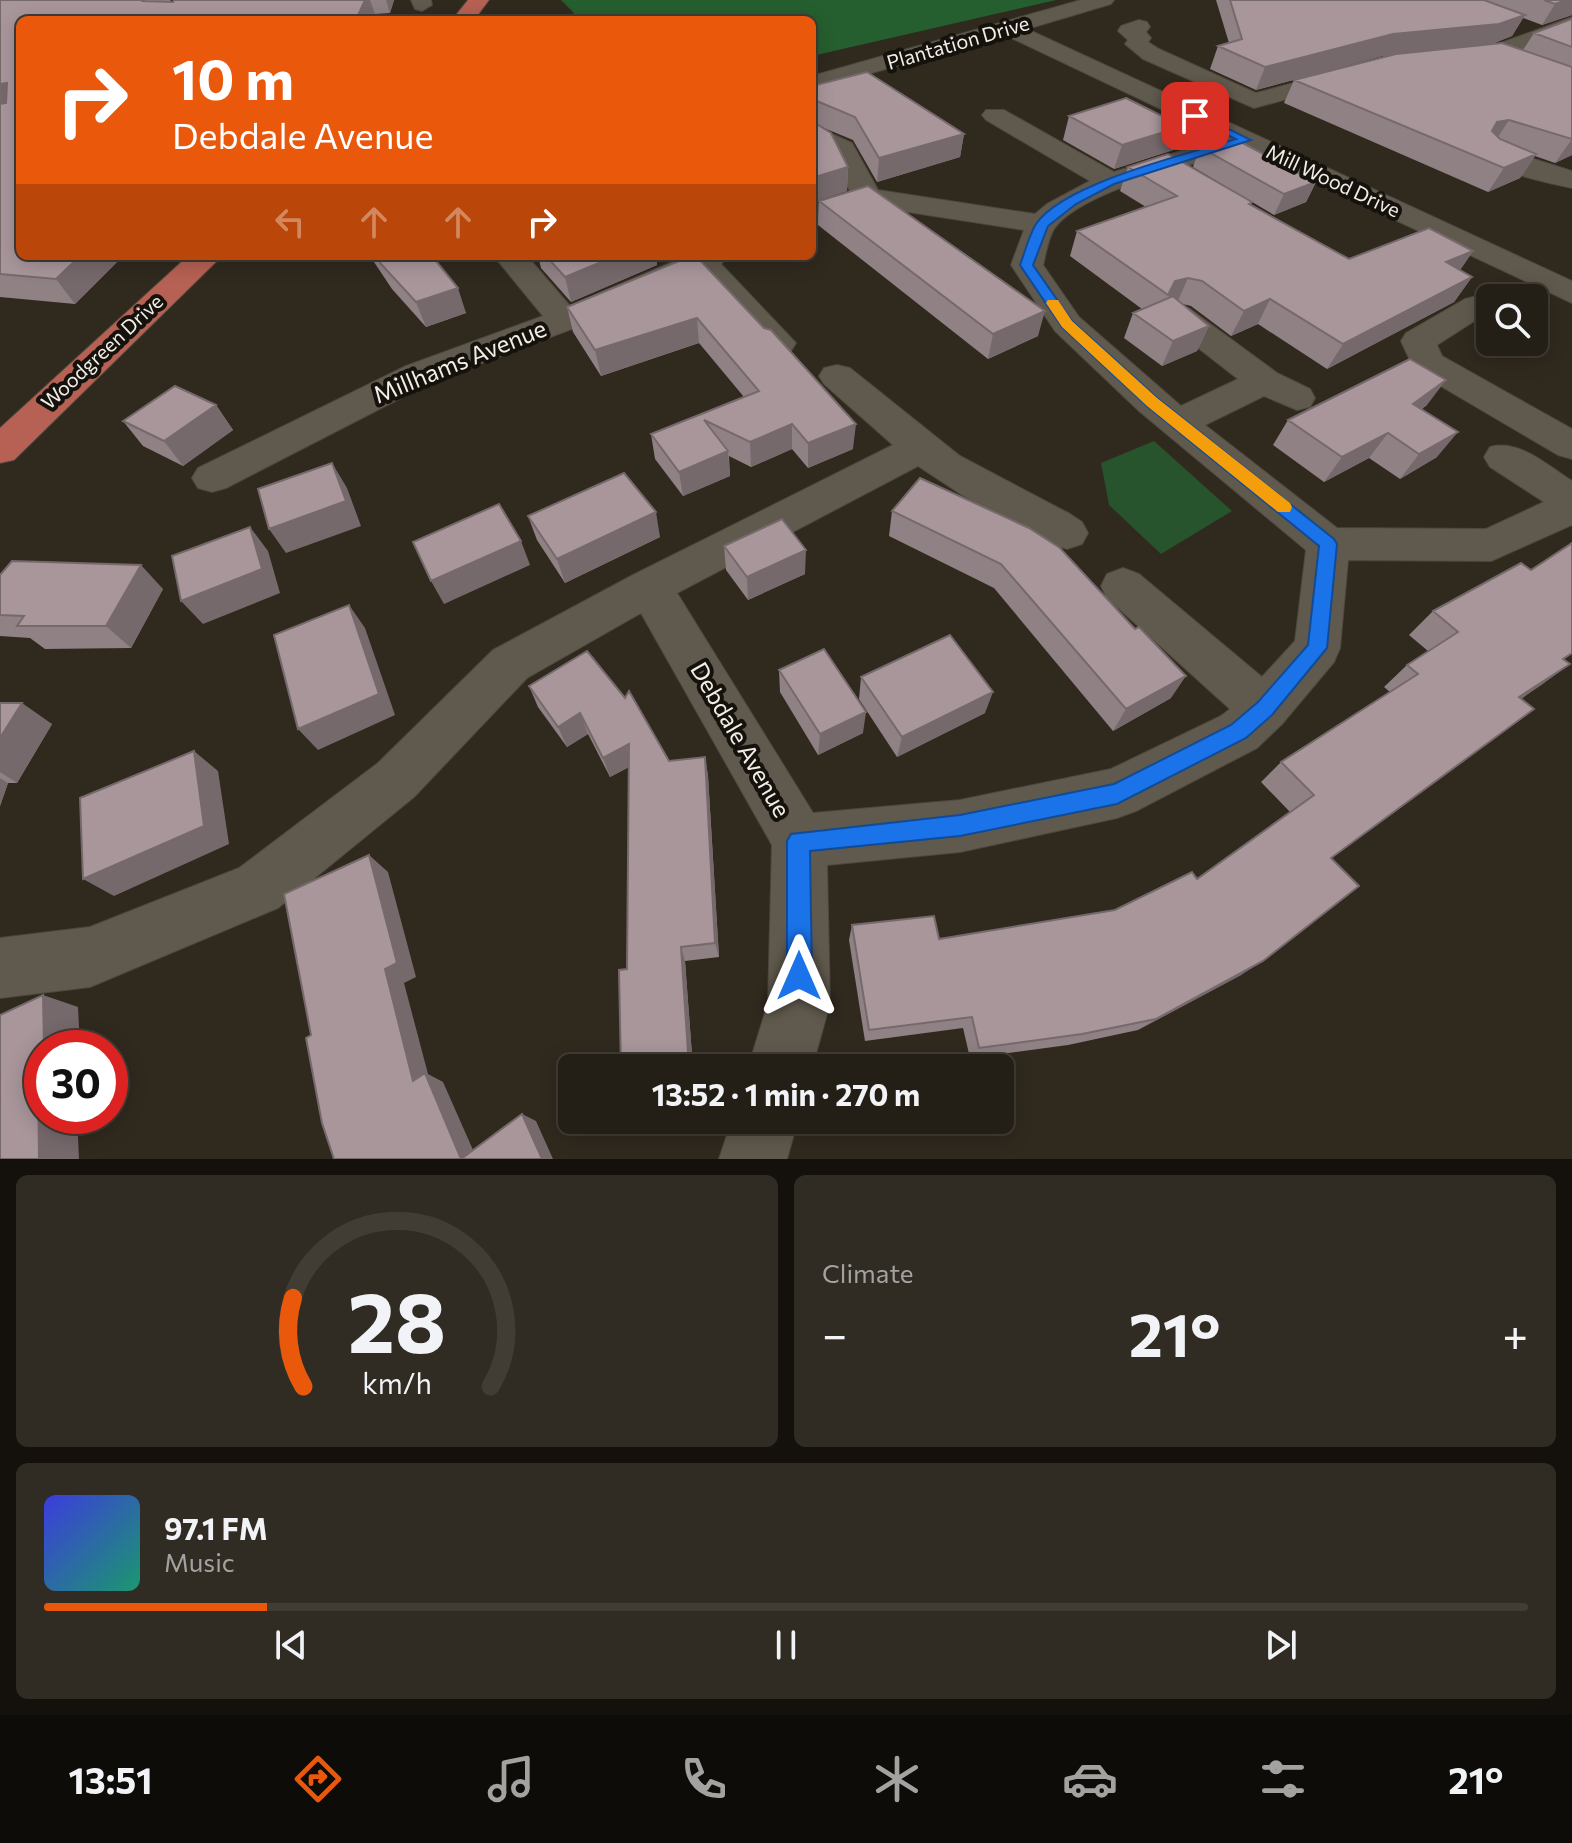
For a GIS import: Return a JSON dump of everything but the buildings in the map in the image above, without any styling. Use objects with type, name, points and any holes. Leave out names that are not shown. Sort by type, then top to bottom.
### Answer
[{"type":"main road","points":[[466,16],[479,0]]},
{"type":"main road","name":"Woodgreen Drive","points":[[0,450],[202,260]]},
{"type":"street","name":"Plantation Drive","points":[[816,82],[1104,0]]},
{"type":"street","points":[[1429,61],[1491,55],[1572,24]]},
{"type":"street","points":[[1514,25],[1543,36]]},
{"type":"street","points":[[1139,27],[1129,31],[1140,38],[1136,44],[1151,54],[1254,101],[1370,69]]},
{"type":"street","name":"Mill Wood Drive","points":[[1008,28],[1572,293]]},
{"type":"street","points":[[1491,55],[1518,65]]},
{"type":"street","points":[[1028,105],[983,118],[1110,181]]},
{"type":"street","points":[[816,135],[843,149],[867,197]]},
{"type":"street","points":[[1245,140],[1178,174],[1110,181],[1072,201],[1042,224],[1027,265],[1067,324],[1152,402],[1328,544],[1491,545],[1572,504],[1504,457]]},
{"type":"street","points":[[1493,154],[1527,168],[1572,180]]},
{"type":"street","points":[[816,214],[867,197],[1042,224]]},
{"type":"street","points":[[513,260],[564,320]]},
{"type":"street","name":"Millhams Avenue","points":[[212,478],[419,374],[564,320],[702,260]]},
{"type":"street","points":[[709,260],[779,343]]},
{"type":"street","points":[[1476,307],[1418,341],[1427,363],[1572,446]]},
{"type":"street","points":[[1178,316],[1264,381],[1297,398]]},
{"type":"street","points":[[837,376],[920,448],[966,479],[1041,515],[1067,533]]},
{"type":"street","points":[[1180,422],[1264,381]]},
{"type":"street","points":[[0,968],[90,957],[258,888],[396,780],[510,664],[649,587],[920,448]]},
{"type":"street","name":"Debdale Avenue","points":[[649,587],[799,841],[960,826],[1117,793],[1239,732],[1265,709],[1317,648],[1328,544]]},
{"type":"street","points":[[1123,586],[1265,709]]},
{"type":"street","points":[[784,1054],[799,1003],[799,841]]},
{"type":"street","points":[[753,1159],[761,1134]]},
{"type":"green space","points":[[561,0],[1056,0],[816,55],[816,16],[567,16],[574,13]]},
{"type":"green space","points":[[1154,441],[1232,511],[1161,554],[1109,505],[1101,463]]},
{"type":"slow traffic","points":[[1053,303],[1067,324],[1152,402],[1284,507]]},
{"type":"route","points":[[799,976],[799,841],[960,826],[1117,793],[1239,732],[1265,709],[1317,648],[1328,544],[1152,402],[1067,324],[1027,265],[1042,224],[1072,201],[1110,181],[1245,140],[1195,116]]}]
